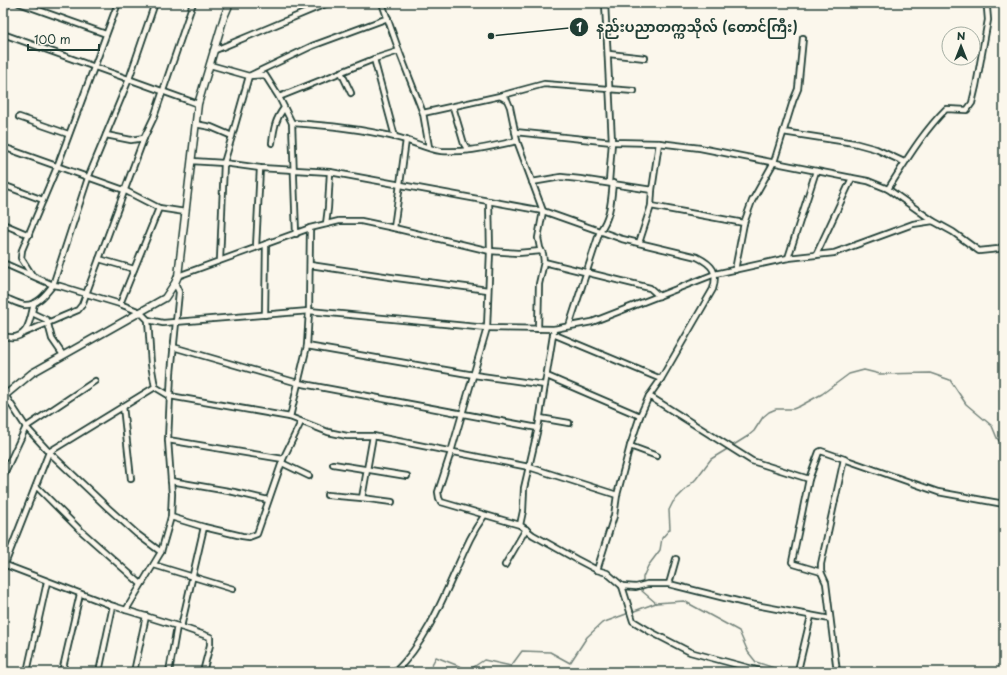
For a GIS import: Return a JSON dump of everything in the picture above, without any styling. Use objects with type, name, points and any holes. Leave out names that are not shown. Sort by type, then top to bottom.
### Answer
[{"type":"main road","points":[[4,394],[32,373],[165,298],[175,283],[178,276],[183,242],[185,212],[198,104],[230,3]]},
{"type":"street","points":[[3,12],[7,3]]},
{"type":"street","points":[[19,3],[106,34]]},
{"type":"street","points":[[32,276],[21,256],[57,167],[118,3]]},
{"type":"street","points":[[3,297],[24,305],[34,303],[43,297],[53,285],[88,178],[128,79],[155,3]]},
{"type":"street","points":[[4,338],[15,338],[78,310],[82,305],[124,190],[144,138],[154,117],[193,3]]},
{"type":"street","points":[[214,51],[328,3]]},
{"type":"street","points":[[382,3],[422,113],[429,147]]},
{"type":"street","points":[[569,326],[600,231],[610,212],[612,142],[609,54],[605,3]]},
{"type":"street","points":[[888,189],[924,133],[946,109],[967,110],[972,104],[988,20],[985,3]]},
{"type":"street","points":[[220,260],[224,163],[249,76],[312,46],[388,18]]},
{"type":"street","points":[[3,34],[198,104]]},
{"type":"street","points":[[735,270],[744,223],[752,201],[774,162],[798,89],[803,38]]},
{"type":"street","points":[[279,97],[374,59],[399,51]]},
{"type":"street","points":[[609,54],[645,58]]},
{"type":"street","points":[[374,59],[395,137]]},
{"type":"street","points":[[210,65],[249,76],[265,75],[279,97],[292,123],[296,234]]},
{"type":"street","points":[[341,72],[351,93]]},
{"type":"street","points":[[422,113],[500,96],[544,84],[634,91]]},
{"type":"street","points":[[500,96],[507,100],[510,107],[517,141],[543,211],[538,238],[544,262],[539,284],[538,329]]},
{"type":"street","points":[[453,107],[464,144],[468,150]]},
{"type":"street","points":[[272,143],[277,117],[284,108]]},
{"type":"street","points":[[19,117],[68,134]]},
{"type":"street","points":[[292,123],[322,125],[395,137],[440,150],[468,150],[517,141]]},
{"type":"street","points":[[196,124],[211,127],[232,136]]},
{"type":"street","points":[[515,132],[612,142],[659,143],[700,148],[868,181],[888,189],[979,251],[998,249],[1004,245]]},
{"type":"street","points":[[783,132],[854,143],[876,149],[904,162]]},
{"type":"street","points":[[106,135],[131,140],[144,138]]},
{"type":"street","points":[[394,228],[406,140]]},
{"type":"street","points":[[639,243],[651,206],[659,143]]},
{"type":"street","points":[[3,147],[124,190],[159,208],[185,212]]},
{"type":"street","points":[[191,162],[224,163],[260,168],[330,172],[543,211],[622,239],[697,257],[709,264],[715,274],[713,289],[661,379],[649,396],[640,416],[630,446],[617,495],[614,516],[597,570]]},
{"type":"street","points":[[256,247],[260,168]]},
{"type":"street","points":[[788,258],[816,171]]},
{"type":"street","points":[[326,224],[330,172]]},
{"type":"street","points":[[532,182],[560,178],[611,183],[652,190]]},
{"type":"street","points":[[816,256],[852,178]]},
{"type":"street","points":[[3,185],[43,200]]},
{"type":"street","points":[[489,201],[490,252],[487,328],[463,413],[438,492],[441,502],[484,516],[520,525],[533,535],[597,570],[607,573],[622,586],[633,621],[651,632],[690,652],[764,672]]},
{"type":"street","points":[[651,206],[744,223]]},
{"type":"street","points":[[120,304],[159,208]]},
{"type":"street","points":[[178,276],[310,228],[339,221],[361,221],[490,252],[518,253],[541,251]]},
{"type":"street","points":[[3,263],[53,285],[120,304],[140,312],[148,320],[163,323],[309,311],[487,328],[554,329],[592,322],[715,274],[788,258],[834,253],[913,224],[933,221]]},
{"type":"street","points":[[3,224],[29,235]]},
{"type":"street","points":[[290,417],[307,346],[310,228]]},
{"type":"street","points":[[265,315],[266,244]]},
{"type":"street","points":[[99,259],[134,269]]},
{"type":"street","points":[[544,262],[650,288],[659,296]]},
{"type":"street","points":[[310,265],[488,290]]},
{"type":"street","points":[[126,610],[161,552],[171,517],[171,481],[168,440],[173,348],[178,292],[175,283]]},
{"type":"street","points":[[24,333],[29,325],[34,303]]},
{"type":"street","points":[[32,312],[47,320],[52,339],[63,355]]},
{"type":"street","points":[[148,320],[151,364],[155,387],[170,396],[290,417],[328,432],[347,436],[373,436],[529,467],[617,495]]},
{"type":"street","points":[[520,525],[523,511],[524,488],[540,418],[554,329]]},
{"type":"street","points":[[553,334],[661,379]]},
{"type":"street","points":[[307,346],[545,385]]},
{"type":"street","points":[[173,348],[298,383],[538,428]]},
{"type":"street","points":[[547,376],[640,416]]},
{"type":"street","points":[[3,476],[26,427],[95,381]]},
{"type":"street","points":[[155,387],[49,452],[4,564],[47,582],[113,606],[210,637],[210,645],[203,672]]},
{"type":"street","points":[[4,394],[26,427],[49,452],[137,534],[161,552]]},
{"type":"street","points":[[649,396],[752,461],[810,479]]},
{"type":"street","points":[[123,406],[131,479]]},
{"type":"street","points":[[540,418],[569,423]]},
{"type":"street","points":[[171,517],[242,536],[249,537],[256,534],[282,461],[301,422]]},
{"type":"street","points":[[362,498],[373,436]]},
{"type":"street","points":[[168,440],[282,461],[309,476]]},
{"type":"street","points":[[630,446],[657,456]]},
{"type":"street","points":[[822,572],[794,564],[792,562],[810,479],[819,452],[821,451],[938,492],[1004,504]]},
{"type":"street","points":[[838,672],[826,584],[821,564],[844,459]]},
{"type":"street","points":[[334,464],[407,476]]},
{"type":"street","points":[[171,481],[234,492],[268,500]]},
{"type":"street","points":[[36,486],[79,529],[141,584]]},
{"type":"street","points":[[328,495],[392,502]]},
{"type":"street","points":[[395,672],[406,662],[418,644],[445,595],[470,538],[484,516]]},
{"type":"street","points":[[169,672],[204,527]]},
{"type":"street","points":[[505,565],[526,529]]},
{"type":"street","points":[[669,584],[676,559]]},
{"type":"street","points":[[154,565],[233,589]]},
{"type":"street","points":[[27,672],[47,582]]},
{"type":"street","points":[[622,586],[636,587],[647,584],[669,584],[745,603],[830,619]]},
{"type":"street","points":[[62,672],[80,594]]},
{"type":"street","points":[[99,672],[113,606]]},
{"type":"street","points":[[134,672],[146,616]]},
{"type":"street","points":[[799,666],[811,616]]},
{"type":"waterway","points":[[732,446],[754,431],[763,417],[769,412],[776,409],[793,409],[800,406],[822,394],[849,374],[864,370],[880,374],[930,373],[950,380],[966,404],[992,426],[997,438],[1004,446]]},
{"type":"waterway","points":[[643,583],[643,577],[648,566],[660,550],[662,538],[670,529],[669,510],[673,502],[696,479],[711,459],[729,448]]},
{"type":"waterway","points":[[643,587],[642,591],[656,603]]},
{"type":"waterway","points":[[428,672],[436,657],[469,670],[484,660],[511,666],[522,651],[550,652],[570,663],[587,637],[602,623],[656,603],[684,601],[739,631],[748,652],[756,662],[786,672]]},
{"type":"place","name":"နည်းပညာတက္ကသိုလ် (တောင်ကြီး)","points":[[491,36]]}]
